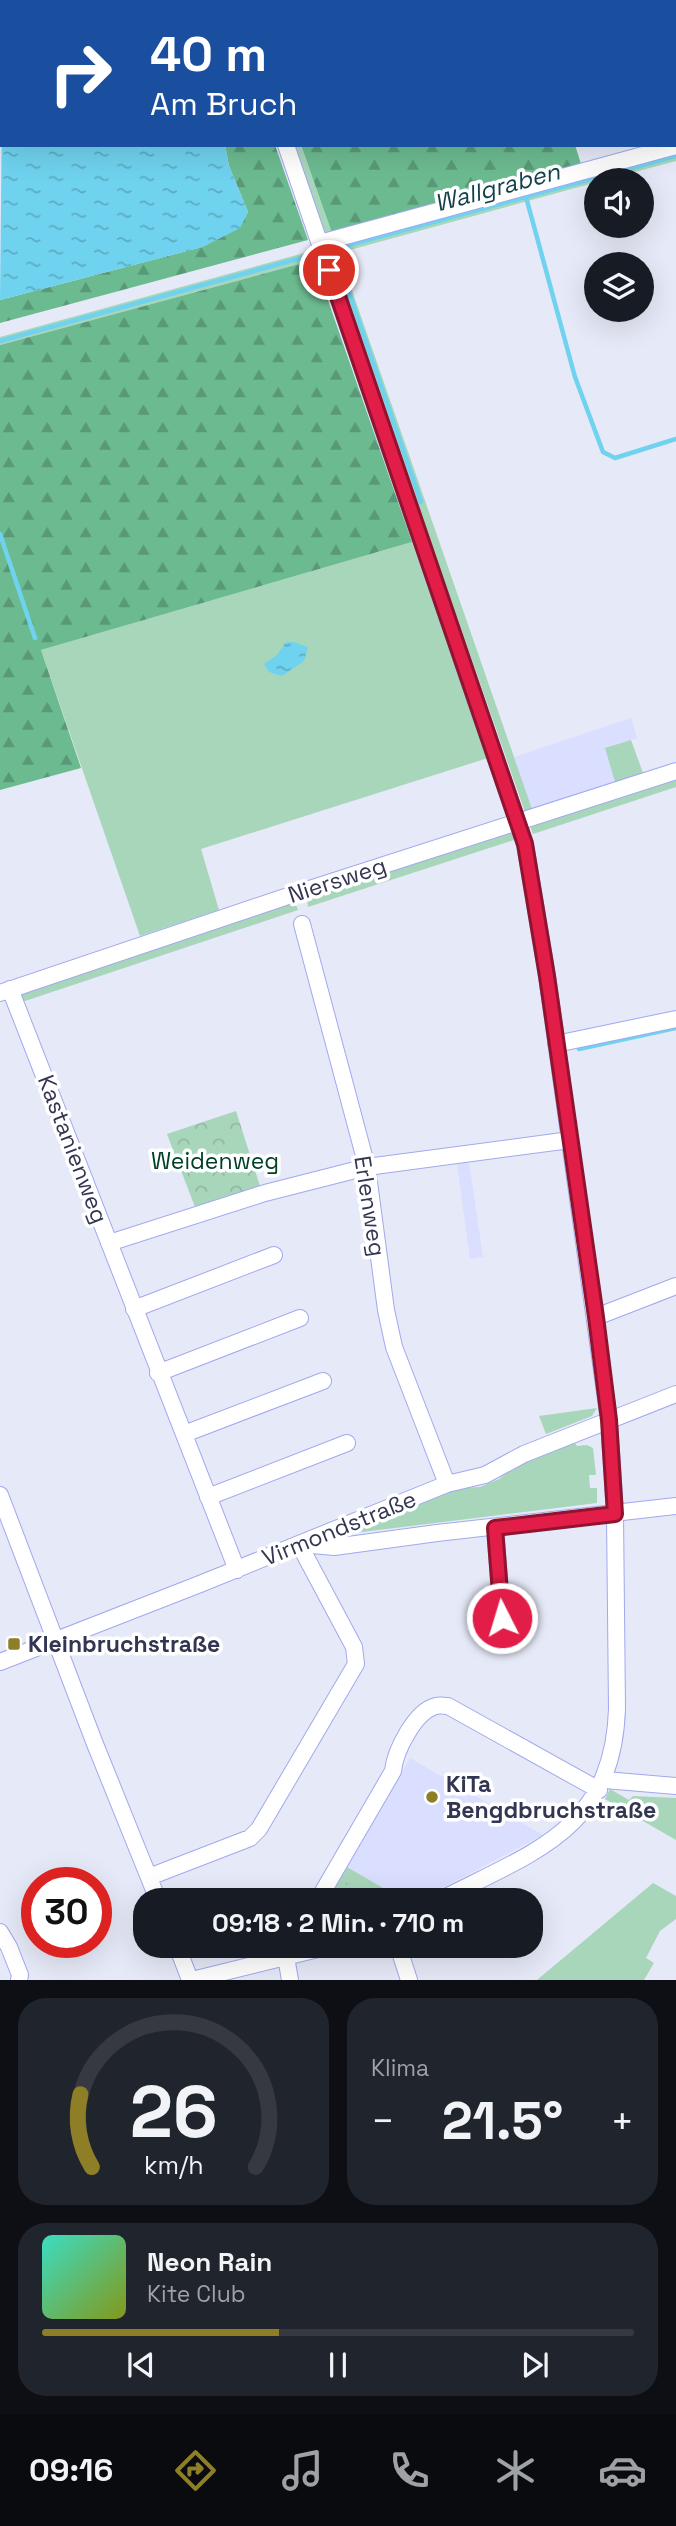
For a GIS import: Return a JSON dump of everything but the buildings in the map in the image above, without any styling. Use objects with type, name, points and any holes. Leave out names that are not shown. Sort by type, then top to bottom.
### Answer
[{"type":"street","points":[[287,147],[519,822],[529,867],[556,1044],[609,1420],[615,1514],[617,1736],[602,1785],[576,1821],[548,1844],[463,1888]]},
{"type":"street","points":[[320,243],[672,147]]},
{"type":"street","name":"Niersweg","points":[[5,991],[275,900],[676,771]]},
{"type":"street","name":"Erlenweg","points":[[302,924],[367,1167],[391,1338],[447,1484]]},
{"type":"street","name":"Kastanienweg","points":[[5,991],[109,1243],[237,1570]]},
{"type":"street","points":[[556,1044],[676,1019]]},
{"type":"street","points":[[109,1243],[265,1193],[367,1167],[570,1140]]},
{"type":"street","points":[[134,1310],[274,1255]]},
{"type":"street","points":[[596,1317],[676,1286]]},
{"type":"street","points":[[158,1373],[300,1318]]},
{"type":"street","points":[[184,1434],[323,1381]]},
{"type":"street","name":"Virmondstraße","points":[[0,1662],[237,1570],[447,1484],[491,1473],[524,1454],[676,1394]]},
{"type":"street","points":[[208,1497],[346,1443]]},
{"type":"street","points":[[0,1495],[153,1888]]},
{"type":"street","points":[[299,1544],[334,1547],[436,1532],[495,1528],[676,1506]]},
{"type":"street","points":[[495,1528],[502,1618]]},
{"type":"street","points":[[149,1877],[250,1838],[259,1829],[356,1664],[354,1647],[299,1544]]},
{"type":"street","points":[[325,1888],[393,1771],[394,1757],[418,1717],[435,1706],[448,1706],[602,1785],[676,1786]]},
{"type":"street","points":[[0,1935],[9,1947],[20,1975],[19,1980]]},
{"type":"street","points":[[182,1958],[191,1980],[265,1958]]},
{"type":"street","points":[[289,1958],[290,1980]]},
{"type":"street","points":[[402,1958],[409,1980]]},
{"type":"shaded area","points":[[631,718],[637,738],[606,749],[615,782],[532,809],[514,757]]},
{"type":"shaded area","points":[[469,1162],[483,1257],[470,1259],[457,1164]]},
{"type":"shaded area","name":"KiTa Bengdbruchstraße","points":[[410,1758],[543,1835],[442,1888],[383,1888],[347,1867]]},
{"type":"green space","points":[[225,147],[276,147],[308,240],[0,323],[0,300],[202,247],[239,228],[248,212],[229,166]]},
{"type":"green space","points":[[291,147],[302,147],[332,233],[320,236]]},
{"type":"green space","points":[[302,147],[576,147],[581,164],[332,233]]},
{"type":"green space","points":[[676,152],[676,161],[650,168],[617,168]]},
{"type":"green space","points":[[584,177],[584,186],[339,253],[532,809],[525,812],[328,247]]},
{"type":"green space","points":[[311,251],[314,260],[0,345],[0,337]]},
{"type":"green space","points":[[314,260],[412,542],[41,650],[81,768],[0,790],[0,345]]},
{"type":"green space","points":[[412,542],[488,758],[201,849],[219,910],[140,936],[41,650]]},
{"type":"green space","points":[[631,740],[643,773],[615,782],[605,748]]},
{"type":"green space","points":[[676,779],[676,787],[533,834],[530,826]]},
{"type":"green space","points":[[512,832],[514,840],[308,907],[307,898]]},
{"type":"green space","points":[[295,902],[298,910],[22,1002],[22,993]]},
{"type":"green space","name":"Weidenweg","points":[[236,1111],[260,1186],[195,1207],[167,1134]]},
{"type":"green space","points":[[597,1408],[592,1416],[546,1434],[539,1416]]},
{"type":"green space","points":[[575,1443],[577,1446],[587,1445],[593,1448],[596,1475],[589,1475],[590,1488],[597,1488],[597,1503],[338,1535],[460,1488],[480,1487],[499,1479],[514,1467]]},
{"type":"green space","points":[[610,1789],[629,1800],[633,1796],[676,1798],[676,1840],[605,1799]]},
{"type":"green space","points":[[347,1867],[383,1888],[335,1888]]},
{"type":"green space","points":[[356,1875],[377,1888],[345,1888],[349,1878]]},
{"type":"green space","points":[[653,1883],[676,1896],[676,1919],[660,1931],[646,1958],[654,1963],[644,1980],[537,1980]]},
{"type":"water","points":[[2,147],[225,147],[229,166],[248,212],[240,228],[202,247],[0,300]]},
{"type":"water","points":[[286,642],[308,647],[304,661],[282,676],[269,672],[264,664],[277,655]]},
{"type":"waterway","name":"Wallgraben","points":[[327,251],[676,156]]},
{"type":"waterway","points":[[526,197],[575,377],[603,452],[615,458],[676,439]]},
{"type":"waterway","points":[[334,249],[421,502]]},
{"type":"waterway","name":"Wallgraben","points":[[0,341],[308,256]]},
{"type":"waterway","points":[[0,534],[35,638]]},
{"type":"waterway","points":[[579,1049],[676,1028]]},
{"type":"place","name":"Kleinbruchstraße","points":[[14,1644]]},
{"type":"place","name":"KiTa Bengdbruchstraße","points":[[432,1797]]},
{"type":"route","points":[[329,270],[523,834],[547,976],[596,1317],[609,1420],[615,1514],[495,1528],[502,1618]]}]
